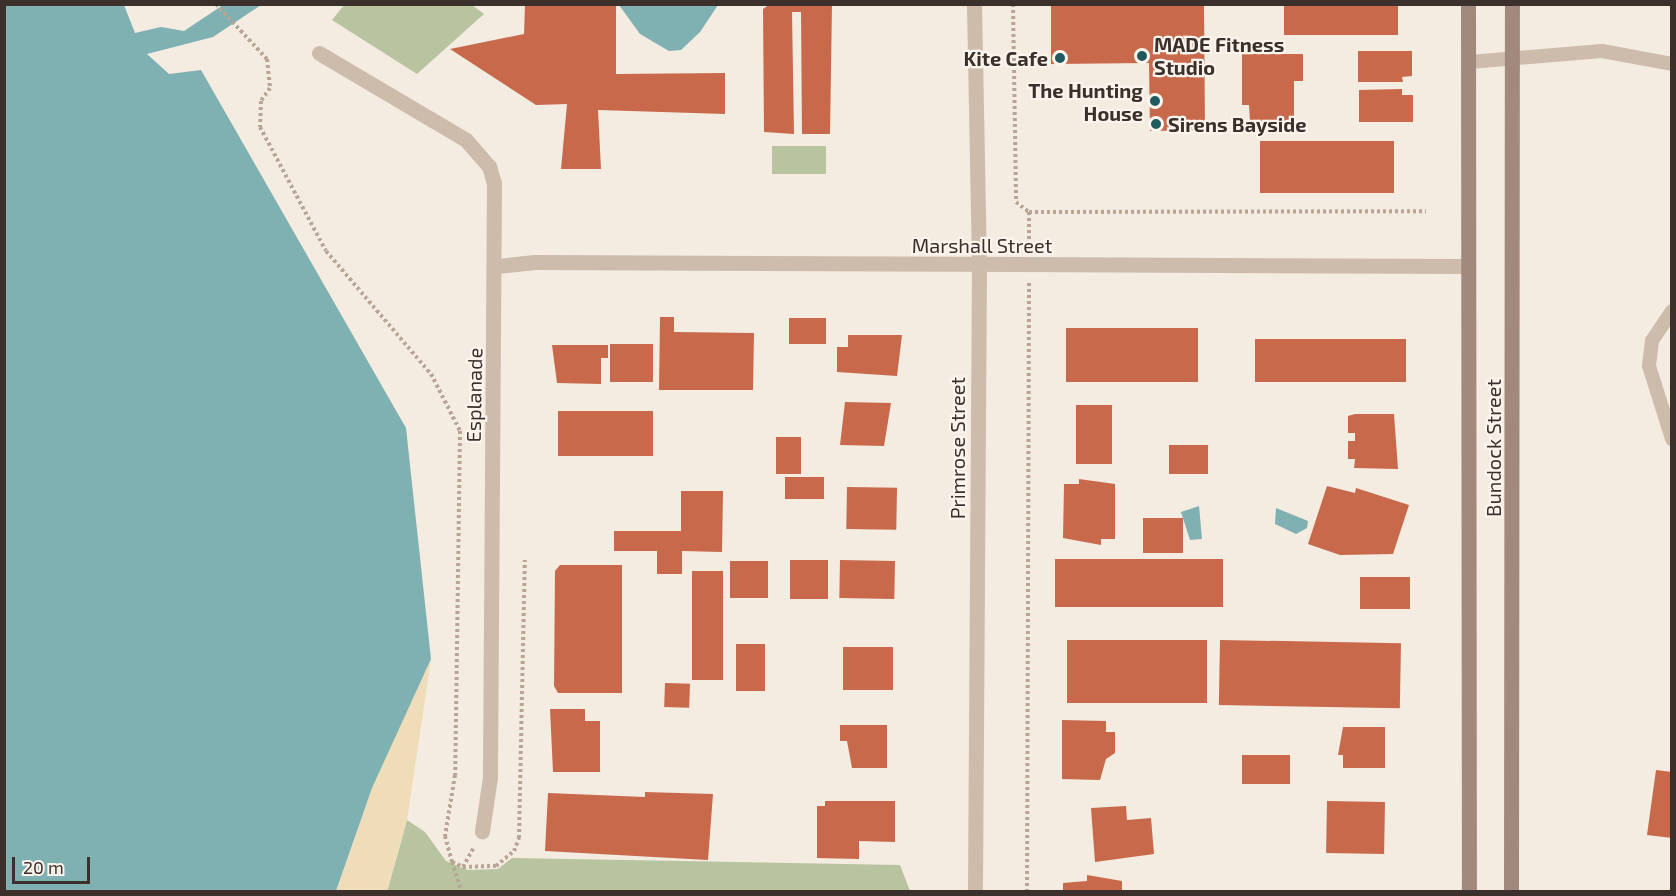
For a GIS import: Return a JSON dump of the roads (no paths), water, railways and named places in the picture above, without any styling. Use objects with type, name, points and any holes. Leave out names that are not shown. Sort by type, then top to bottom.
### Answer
[{"type":"main road","name":"Bundock Street","points":[[1468,4],[1470,62],[1469,891]]},
{"type":"main road","name":"Bundock Street","points":[[1511,891],[1515,57],[1512,4]]},
{"type":"street","name":"Primrose Street","points":[[974,4],[979,267],[975,891]]},
{"type":"street","name":"Esplanade","points":[[319,53],[478,150],[494,183],[497,267],[490,777],[482,831]]},
{"type":"street","name":"Marshall Street","points":[[497,267],[535,261],[979,267],[1468,266]]},
{"type":"lane","points":[[1470,62],[1602,51],[1671,64]]},
{"type":"lane","points":[[1671,311],[1652,341],[1649,366],[1671,439]]},
{"type":"water","points":[[5,4],[124,5],[135,33],[161,27],[184,31],[223,5],[261,5],[213,37],[147,54],[169,74],[201,70],[406,428],[431,659],[372,788],[336,891],[5,891]]},
{"type":"water","points":[[619,5],[718,5],[700,32],[681,50],[669,51],[640,34]]},
{"type":"water","points":[[1199,506],[1202,539],[1190,540],[1181,512]]},
{"type":"water","points":[[1276,508],[1308,521],[1307,528],[1296,534],[1275,524]]},
{"type":"place","name":"MADE Fitness Studio","points":[[1142,56]]},
{"type":"place","name":"Kite Cafe","points":[[1060,58]]},
{"type":"place","name":"The Hunting House","points":[[1155,101]]},
{"type":"place","name":"Sirens Bayside","points":[[1156,124]]}]
